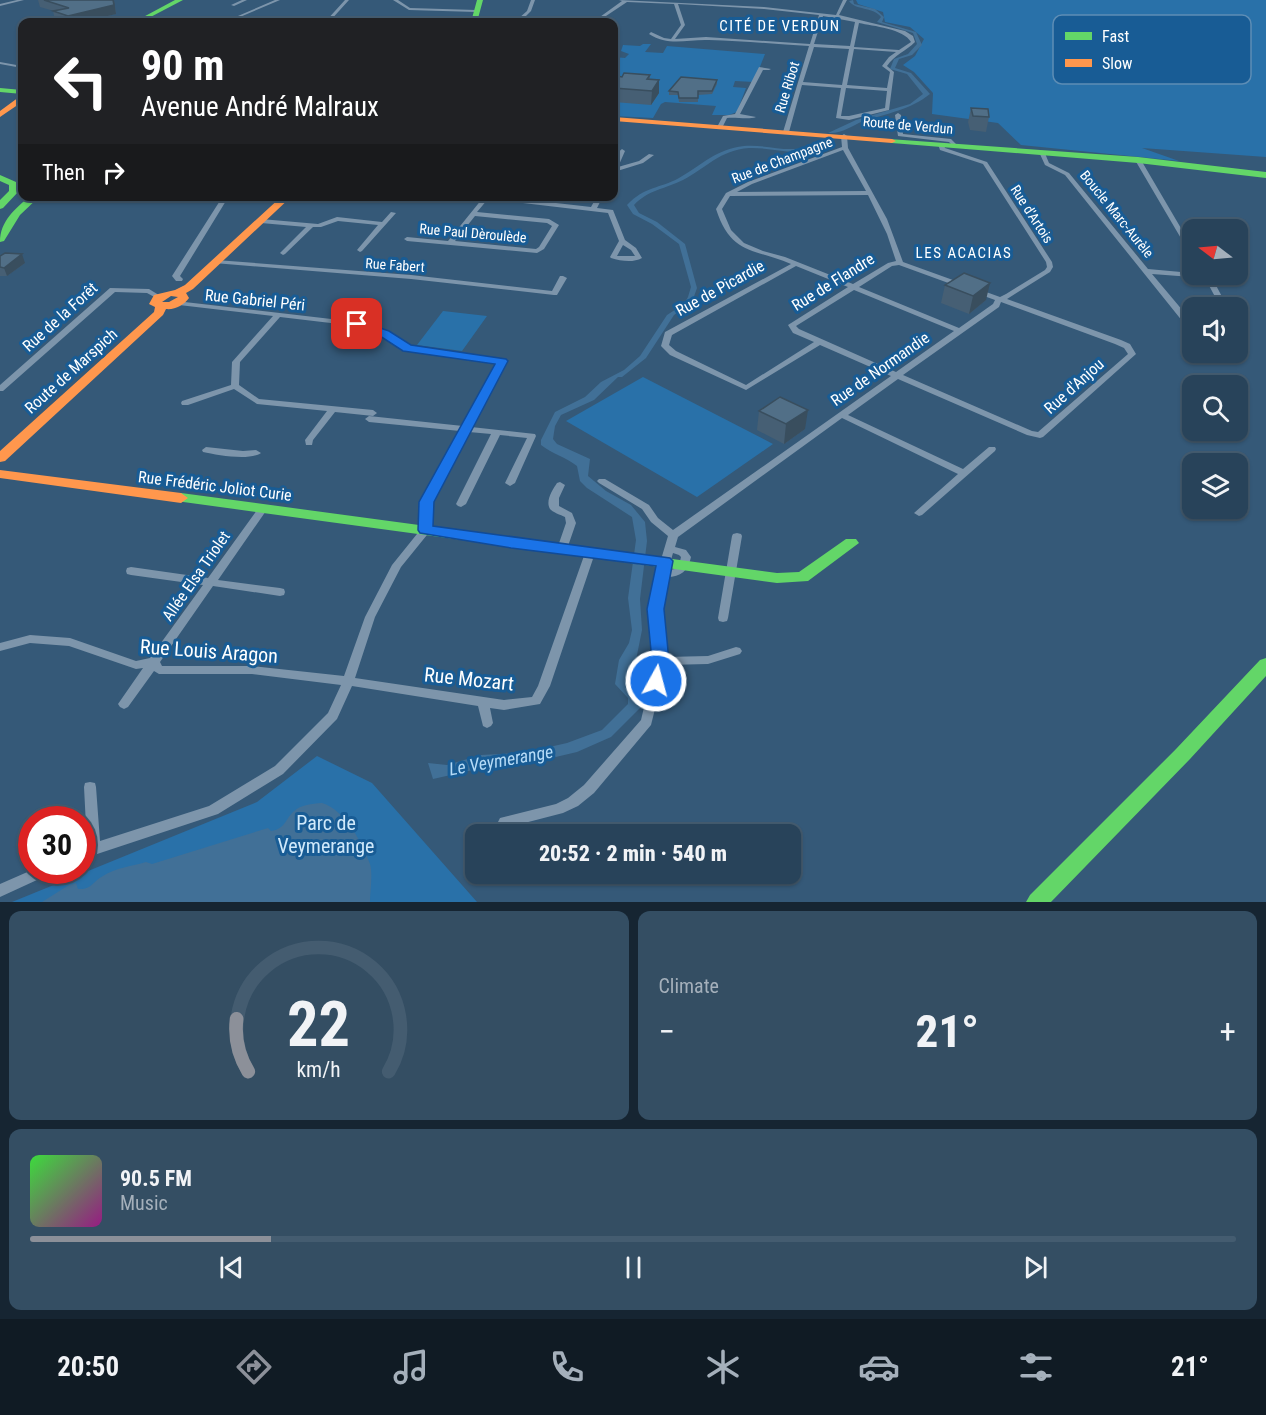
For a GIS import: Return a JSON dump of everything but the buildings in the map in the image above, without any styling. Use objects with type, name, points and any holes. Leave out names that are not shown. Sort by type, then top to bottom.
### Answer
[{"type":"main road","points":[[145,18],[180,0]]},
{"type":"main road","points":[[153,18],[187,0]]},
{"type":"main road","points":[[0,90],[18,93]]},
{"type":"main road","points":[[0,108],[18,96]]},
{"type":"main road","points":[[0,115],[18,97]]},
{"type":"main road","name":"Route de Verdun","points":[[618,119],[816,134],[844,142],[948,145],[1266,171]]},
{"type":"main road","name":"Route de Verdun","points":[[1200,166],[1266,175]]},
{"type":"main road","points":[[0,178],[13,184],[14,191],[0,206]]},
{"type":"main road","points":[[0,183],[14,191]]},
{"type":"main road","points":[[0,239],[16,213],[30,201]]},
{"type":"main road","points":[[159,302],[189,287],[283,201]]},
{"type":"main road","name":"Route de Marspich","points":[[0,458],[159,313],[159,302]]},
{"type":"main road","name":"Rue Frédéric Joliot Curie","points":[[0,474],[777,578],[802,577],[851,543]]},
{"type":"main road","points":[[1037,902],[1183,754],[1266,665]]},
{"type":"street","points":[[0,5],[22,0]]},
{"type":"street","points":[[233,5],[245,0]]},
{"type":"street","points":[[235,18],[278,0]]},
{"type":"street","points":[[331,18],[347,0]]},
{"type":"street","points":[[395,0],[406,8],[505,18]]},
{"type":"street","points":[[522,18],[529,11],[533,0]]},
{"type":"street","points":[[837,16],[845,0]]},
{"type":"street","points":[[600,18],[623,1],[764,8],[837,16],[857,21],[908,34],[913,42],[903,51],[890,56],[884,66],[892,72],[887,109],[849,118],[838,117],[857,21]]},
{"type":"street","points":[[426,4],[426,10]]},
{"type":"street","points":[[673,39],[683,25],[676,4]]},
{"type":"street","points":[[407,18],[476,14]]},
{"type":"street","name":"Rue Ribot","points":[[786,132],[821,14]]},
{"type":"street","points":[[651,33],[656,38],[693,40],[706,38],[903,51]]},
{"type":"street","points":[[0,63],[18,67]]},
{"type":"street","points":[[737,115],[743,102],[753,98],[753,95],[748,92],[754,87],[761,68],[769,69]]},
{"type":"street","points":[[800,83],[889,90]]},
{"type":"street","points":[[720,127],[724,117],[737,115],[753,117]]},
{"type":"street","points":[[898,115],[900,135],[951,141],[948,145]]},
{"type":"street","points":[[844,142],[900,262],[990,294],[998,300]]},
{"type":"street","name":"Rue de Champagne","points":[[844,142],[728,194],[719,209],[724,226],[734,239],[755,252],[783,258],[960,332]]},
{"type":"street","name":"Rue d'Artois","points":[[948,145],[942,148],[985,163],[1049,262],[1048,271],[1009,297],[998,300]]},
{"type":"street","points":[[618,160],[622,151]]},
{"type":"street","name":"Boucle Marc-Aurèle","points":[[1042,152],[1047,164],[1067,174],[1182,315]]},
{"type":"street","points":[[618,169],[641,162],[651,155]]},
{"type":"street","points":[[1138,160],[1182,235]]},
{"type":"street","name":"Rue de Champagne","points":[[728,194],[869,193]]},
{"type":"street","points":[[179,292],[176,276],[223,201]]},
{"type":"street","points":[[450,243],[483,201]]},
{"type":"street","points":[[525,201],[610,211],[622,241]]},
{"type":"street","points":[[594,208],[598,201]]},
{"type":"street","points":[[360,250],[393,213]]},
{"type":"street","name":"Rue Paul Dèroulède","points":[[407,239],[537,250],[542,248],[556,225],[473,214]]},
{"type":"street","points":[[261,221],[319,226],[337,219],[383,224]]},
{"type":"street","points":[[283,253],[312,225]]},
{"type":"street","name":"Rue Fabert","points":[[216,262],[411,277],[554,293],[563,278]]},
{"type":"street","name":"Rue de Flandre","points":[[898,375],[796,331],[792,325],[890,264],[900,262]]},
{"type":"street","name":"Rue de Picardie","points":[[795,264],[668,334],[665,346],[746,388],[820,342]]},
{"type":"street","name":"Boucle Marc-Aurèle","points":[[1146,271],[1182,273]]},
{"type":"street","name":"Rue de la Forêt","points":[[0,389],[113,290],[149,291],[159,302]]},
{"type":"street","name":"Rue Gabriel Péri","points":[[179,292],[277,316],[357,324],[385,333],[407,348],[502,361],[467,428]]},
{"type":"street","name":"Rue de Normandie","points":[[673,535],[960,332],[996,305],[998,300]]},
{"type":"street","name":"Rue d'Anjou","points":[[898,375],[1030,433],[1040,435],[1132,354],[1127,346],[1018,304],[998,300]]},
{"type":"street","points":[[236,386],[236,362],[277,316]]},
{"type":"street","points":[[185,403],[236,386]]},
{"type":"street","points":[[236,386],[257,401],[532,436],[510,483]]},
{"type":"street","points":[[309,443],[333,409]]},
{"type":"street","points":[[842,415],[964,473]]},
{"type":"street","points":[[96,847],[213,810],[279,770],[333,716],[348,681],[370,616],[397,565],[426,530],[427,502],[467,428]]},
{"type":"street","points":[[461,504],[497,432]]},
{"type":"street","points":[[919,513],[992,449]]},
{"type":"street","points":[[207,450],[256,453]]},
{"type":"street","points":[[505,822],[558,809],[573,802],[589,789],[647,722],[661,661],[656,609],[662,561],[673,535],[654,520],[646,507],[602,481]]},
{"type":"street","points":[[560,485],[554,498],[554,508],[569,515],[571,523],[562,549]]},
{"type":"street","name":"Allée Elsa Triolet","points":[[124,704],[263,508]]},
{"type":"street","points":[[723,618],[737,536]]},
{"type":"street","name":"Rue Mozart","points":[[348,681],[504,705],[536,701],[544,686],[590,553]]},
{"type":"street","points":[[132,571],[280,592]]},
{"type":"street","name":"Rue Louis Aragon","points":[[0,647],[30,639],[70,642],[136,666],[154,662],[159,670],[252,670],[348,681]]},
{"type":"street","points":[[661,661],[708,660],[736,651]]},
{"type":"street","points":[[483,701],[487,723]]},
{"type":"street","points":[[89,806],[90,787]]},
{"type":"street","points":[[0,891],[18,883]]},
{"type":"green space","points":[[856,0],[1266,0],[1266,157],[1142,148],[1179,161],[1021,145],[998,123],[932,114],[933,93],[914,72],[903,65],[915,56],[924,39],[910,27],[885,22],[883,12],[858,4]]},
{"type":"green space","points":[[651,44],[645,52],[663,53],[667,46],[765,54],[754,82],[735,81],[733,87],[746,88],[737,112],[729,115],[712,115],[716,106],[665,102],[661,104],[653,118],[618,116],[618,57],[625,58],[629,54],[621,51],[623,45]]},
{"type":"green space","points":[[443,311],[487,316],[462,351],[417,345]]},
{"type":"green space","points":[[643,377],[773,444],[697,497],[566,421]]},
{"type":"green space","name":"Parc de Veymerange","points":[[317,756],[372,783],[477,902],[12,902],[56,884],[96,884],[96,868],[257,802]]},
{"type":"water","points":[[853,0],[854,4],[875,9],[884,17],[882,22],[916,32],[922,45],[912,55],[899,59],[895,68],[911,73],[930,94],[907,107],[842,131],[828,133],[856,120],[910,104],[923,94],[907,74],[890,69],[894,59],[908,54],[917,44],[913,33],[877,22],[881,17],[852,4],[849,1]]},
{"type":"water","points":[[820,141],[822,145],[804,151],[749,148],[730,152],[683,180],[645,196],[634,205],[639,213],[657,222],[685,244],[697,288],[692,302],[674,315],[646,358],[622,377],[618,377],[594,400],[561,415],[555,426],[553,439],[557,444],[590,459],[588,476],[606,491],[631,505],[645,522],[647,541],[640,599],[642,630],[635,665],[649,693],[649,699],[611,737],[577,752],[526,764],[482,768],[433,779],[428,763],[447,765],[481,755],[523,753],[567,743],[602,730],[628,704],[628,698],[615,684],[619,660],[629,643],[632,630],[628,598],[636,540],[632,517],[587,488],[580,481],[577,466],[541,445],[541,440],[555,412],[585,397],[601,382],[624,370],[640,356],[667,315],[684,304],[688,297],[691,287],[679,244],[652,224],[633,214],[627,205],[640,194],[672,182],[725,150],[744,146],[792,149],[810,146]]},
{"type":"water","points":[[322,803],[330,807],[338,812],[352,828],[371,868],[370,902],[42,902],[69,885],[76,884],[78,889],[96,884],[100,878],[118,869],[146,862],[152,864],[268,828],[271,831],[276,830],[293,812],[307,805]]},
{"type":"waterway","name":"Le Veymerange","points":[[818,145],[830,137]]},
{"type":"traffic: fast","points":[[145,18],[180,0]]},
{"type":"traffic: fast","points":[[475,18],[480,0]]},
{"type":"traffic: fast","points":[[0,90],[18,92]]},
{"type":"traffic: fast","points":[[892,141],[1138,160],[1266,175]]},
{"type":"traffic: fast","points":[[0,178],[13,184],[14,191]]},
{"type":"traffic: fast","points":[[0,206],[14,191]]},
{"type":"traffic: fast","points":[[0,239],[16,213],[30,201]]},
{"type":"traffic: fast","points":[[181,498],[777,578],[802,577],[851,543]]},
{"type":"traffic: fast","points":[[1037,902],[1183,754],[1266,665]]},
{"type":"traffic: slow","points":[[0,115],[18,102]]},
{"type":"traffic: slow","points":[[618,119],[892,141]]},
{"type":"traffic: slow","points":[[178,293],[189,287],[283,201]]},
{"type":"traffic: slow","points":[[170,293],[181,294],[184,298],[171,306],[155,304],[158,297],[170,293]]},
{"type":"traffic: slow","points":[[0,458],[159,313],[161,306]]},
{"type":"traffic: slow","points":[[0,474],[181,498]]},
{"type":"district","name":"CITÉ DE VERDUN","points":[[780,26]]},
{"type":"district","name":"LES ACACIAS","points":[[964,253]]},
{"type":"route","points":[[357,324],[385,333],[407,348],[502,361],[427,502],[426,530],[511,543],[665,561],[656,609],[661,661],[656,681]]}]
